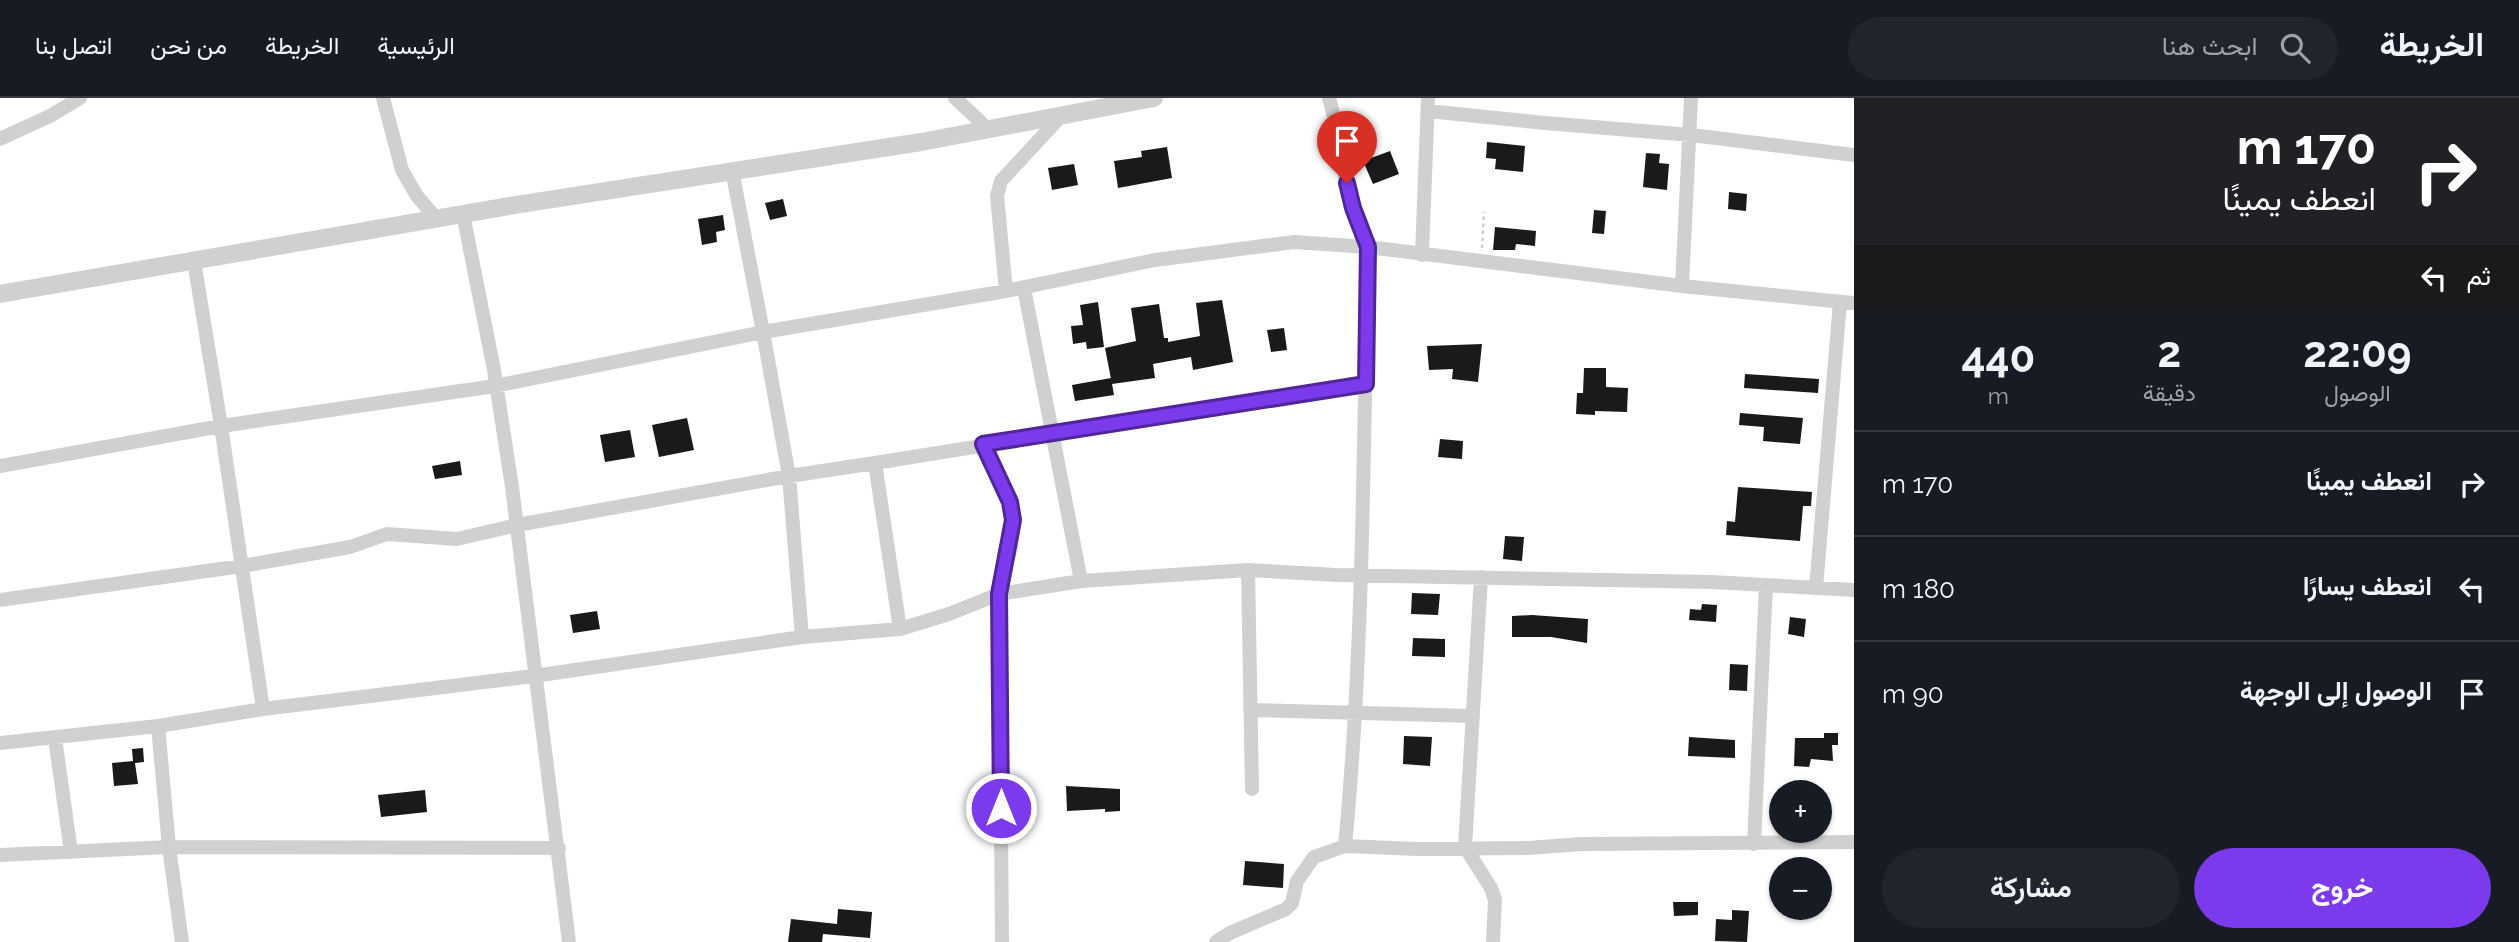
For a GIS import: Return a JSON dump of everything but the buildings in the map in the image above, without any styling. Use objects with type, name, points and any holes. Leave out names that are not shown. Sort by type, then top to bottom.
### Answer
[{"type":"street","points":[[0,139],[50,116],[80,98]]},
{"type":"street","points":[[383,98],[402,170],[417,196],[436,218]]},
{"type":"street","points":[[955,98],[987,128]]},
{"type":"street","points":[[0,294],[436,218],[921,142],[1154,98]]},
{"type":"street","points":[[1329,98],[1353,208],[1368,247],[1361,574],[1345,846]]},
{"type":"street","points":[[1682,286],[1691,98]]},
{"type":"street","points":[[1422,255],[1428,104],[1545,123],[1691,135],[1854,155]]},
{"type":"street","points":[[1006,291],[997,196],[1001,181],[1062,115]]},
{"type":"street","points":[[732,170],[789,475],[802,637]]},
{"type":"street","points":[[463,214],[483,312],[517,525],[569,942]]},
{"type":"street","points":[[0,466],[221,426],[495,386],[763,332],[1024,288],[1155,260],[1294,242],[1368,247],[1682,286],[1847,302],[1816,588]]},
{"type":"street","points":[[194,261],[263,709]]},
{"type":"street","points":[[1024,288],[1081,581]]},
{"type":"street","points":[[0,600],[242,566],[350,547],[387,534],[457,539],[517,525],[789,475],[1366,384]]},
{"type":"street","points":[[983,444],[1010,502],[1013,520],[999,594],[1002,942]]},
{"type":"street","points":[[875,463],[900,629]]},
{"type":"street","points":[[0,743],[158,726],[263,709],[534,676],[802,637],[900,629],[949,614],[999,594],[1081,581],[1248,570],[1766,584],[1854,590]]},
{"type":"street","points":[[1248,570],[1252,789]]},
{"type":"street","points":[[1481,577],[1465,848],[1491,888],[1495,900],[1493,942]]},
{"type":"street","points":[[1754,844],[1766,584]]},
{"type":"street","points":[[1250,710],[1473,716]]},
{"type":"street","points":[[158,726],[169,847],[182,942]]},
{"type":"street","points":[[55,738],[71,852]]},
{"type":"street","points":[[1216,942],[1230,933],[1286,909],[1292,903],[1297,881],[1314,857],[1345,846],[1528,849],[1582,844],[1854,842]]},
{"type":"street","points":[[0,855],[169,847],[559,848]]},
{"type":"path","points":[[1481,262],[1484,212]]},
{"type":"route","points":[[1001,808],[999,594],[1012,537],[1013,520],[1010,502],[983,444],[1366,384],[1368,247],[1347,183]]}]
